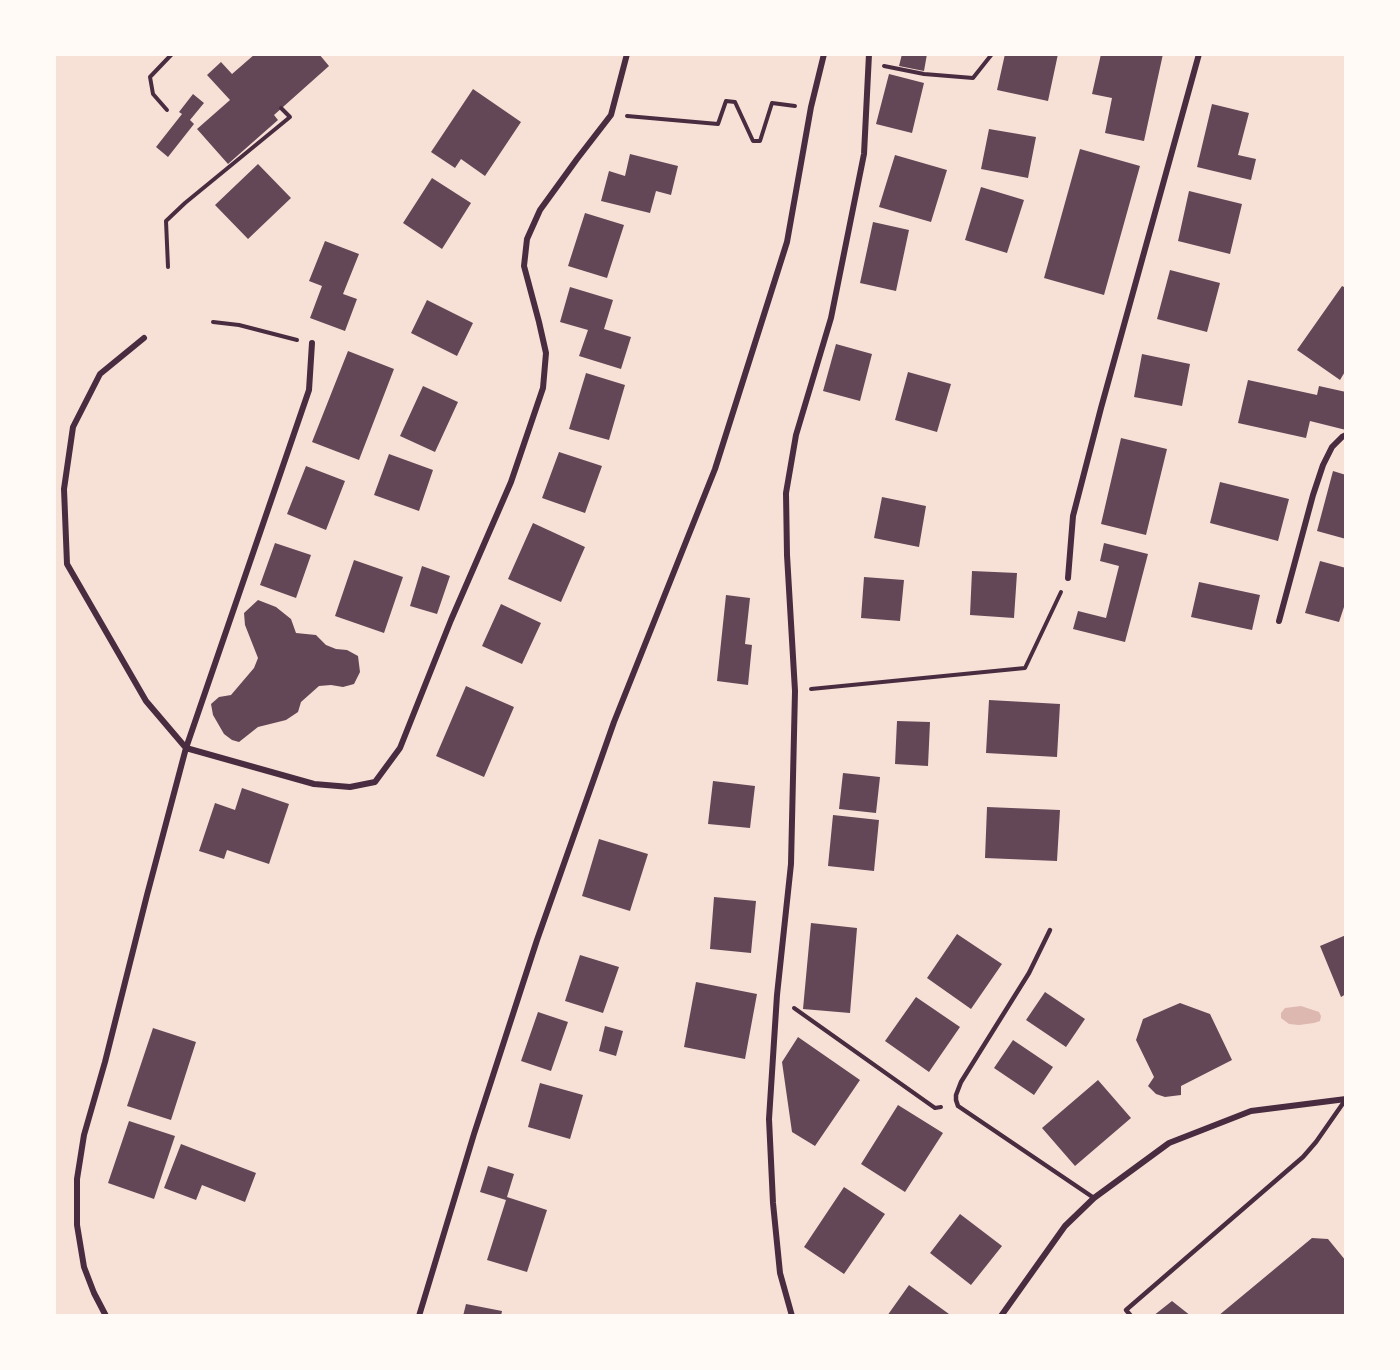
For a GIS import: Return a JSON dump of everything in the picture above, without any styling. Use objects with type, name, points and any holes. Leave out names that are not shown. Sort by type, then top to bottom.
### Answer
[{"type":"street","points":[[144,338],[100,374],[73,427],[64,489],[67,564],[146,701],[186,748],[314,784],[350,787],[375,782],[400,748],[451,620],[511,482],[543,388],[546,353],[524,266],[527,239],[540,210],[611,115],[627,54]]},
{"type":"street","points":[[419,1316],[474,1134],[570,844],[614,722],[715,469],[787,242],[811,108],[824,54]]},
{"type":"street","points":[[792,1316],[780,1273],[773,1203],[769,1119],[777,996],[791,864],[795,691],[787,555],[786,493],[796,435],[831,318],[864,154],[869,54]]},
{"type":"street","points":[[1068,578],[1073,516],[1199,54]]},
{"type":"street","points":[[106,1316],[84,1267],[77,1225],[77,1179],[84,1134],[105,1062],[186,748],[309,390],[312,343]]},
{"type":"street","points":[[1279,621],[1316,485],[1332,447],[1346,435]]},
{"type":"street","points":[[1001,1316],[1065,1226],[1094,1198],[1169,1143],[1251,1111],[1346,1099]]},
{"type":"lane","points":[[1050,930],[1029,973],[961,1082],[956,1095],[958,1107],[1094,1198]]},
{"type":"lane","points":[[1131,1316],[1126,1310],[1303,1157],[1346,1099]]},
{"type":"path","points":[[167,110],[153,94],[150,76],[172,54]]},
{"type":"path","points":[[868,63],[924,74],[973,78],[992,54]]},
{"type":"path","points":[[611,115],[718,124],[726,101],[735,102],[753,141],[759,141],[772,103],[811,108]]},
{"type":"path","points":[[168,267],[166,221],[290,117],[281,108]]},
{"type":"path","points":[[213,322],[239,325],[312,343]]},
{"type":"path","points":[[795,691],[1024,668],[1068,578]]},
{"type":"path","points":[[777,996],[935,1107],[958,1107]]},
{"type":"shaded area","points":[[1301,1006],[1319,1012],[1320,1021],[1299,1025],[1289,1024],[1281,1018],[1281,1013],[1285,1008]]},
{"type":"building","points":[[255,54],[319,54],[329,66],[274,115],[278,120],[228,164],[197,129],[230,100],[207,75],[221,62],[232,74]]},
{"type":"building","points":[[902,54],[927,54],[924,71],[899,66]]},
{"type":"building","points":[[1005,54],[1058,54],[1048,101],[997,90]]},
{"type":"building","points":[[1101,54],[1163,54],[1144,141],[1105,133],[1112,98],[1092,94]]},
{"type":"building","points":[[889,74],[924,83],[912,133],[876,124]]},
{"type":"building","points":[[473,89],[521,122],[485,176],[461,159],[455,168],[431,152]]},
{"type":"building","points":[[193,94],[204,103],[190,120],[194,124],[168,157],[156,147],[182,114],[179,112]]},
{"type":"building","points":[[1212,104],[1249,113],[1238,155],[1256,159],[1251,180],[1197,167]]},
{"type":"building","points":[[989,129],[1036,137],[1028,178],[981,169]]},
{"type":"building","points":[[1080,149],[1140,166],[1104,295],[1044,278]]},
{"type":"building","points":[[630,154],[678,166],[671,195],[656,191],[650,213],[601,201],[609,171],[625,176]]},
{"type":"building","points":[[895,155],[947,170],[931,222],[879,207]]},
{"type":"building","points":[[258,164],[291,198],[248,239],[215,205]]},
{"type":"building","points":[[432,178],[471,203],[442,249],[403,223]]},
{"type":"building","points":[[981,187],[1024,200],[1007,253],[965,240]]},
{"type":"building","points":[[1189,191],[1242,204],[1230,254],[1178,241]]},
{"type":"building","points":[[585,213],[624,225],[607,278],[568,266]]},
{"type":"building","points":[[873,222],[909,230],[896,291],[860,283]]},
{"type":"building","points":[[325,241],[359,254],[343,294],[357,299],[345,331],[310,318],[322,286],[309,281]]},
{"type":"building","points":[[1170,270],[1220,283],[1207,332],[1157,319]]},
{"type":"building","points":[[1342,286],[1346,288],[1346,370],[1340,380],[1297,350]]},
{"type":"building","points":[[570,287],[613,300],[604,329],[631,337],[621,369],[579,356],[588,330],[560,322]]},
{"type":"building","points":[[427,300],[473,323],[457,356],[411,333]]},
{"type":"building","points":[[836,344],[872,354],[860,401],[823,391]]},
{"type":"building","points":[[348,351],[394,369],[359,460],[312,442]]},
{"type":"building","points":[[1142,354],[1190,364],[1182,406],[1134,397]]},
{"type":"building","points":[[908,372],[951,384],[937,432],[895,420]]},
{"type":"building","points":[[586,373],[625,385],[609,440],[569,429]]},
{"type":"building","points":[[1248,380],[1317,395],[1319,386],[1346,392],[1346,430],[1310,421],[1306,438],[1238,423]]},
{"type":"building","points":[[423,386],[458,402],[435,452],[400,436]]},
{"type":"building","points":[[1121,438],[1167,449],[1146,535],[1101,524]]},
{"type":"building","points":[[559,452],[602,466],[585,513],[542,498]]},
{"type":"building","points":[[389,454],[433,470],[419,511],[374,495]]},
{"type":"building","points":[[306,466],[345,481],[326,530],[287,514]]},
{"type":"building","points":[[1333,471],[1346,475],[1346,539],[1317,531]]},
{"type":"building","points":[[1220,482],[1289,499],[1278,541],[1210,523]]},
{"type":"building","points":[[882,497],[926,506],[919,547],[874,538]]},
{"type":"building","points":[[533,523],[585,547],[561,602],[508,579]]},
{"type":"building","points":[[275,543],[311,555],[296,598],[260,585]]},
{"type":"building","points":[[1104,543],[1148,554],[1125,642],[1073,629],[1078,611],[1106,618],[1119,566],[1100,561]]},
{"type":"building","points":[[354,560],[403,577],[384,633],[335,616]]},
{"type":"building","points":[[1320,561],[1346,568],[1346,604],[1339,622],[1305,613]]},
{"type":"building","points":[[422,566],[450,576],[437,614],[410,606]]},
{"type":"building","points":[[972,571],[1017,573],[1014,618],[970,615]]},
{"type":"building","points":[[864,577],[904,580],[900,621],[861,618]]},
{"type":"building","points":[[1199,582],[1260,595],[1252,630],[1191,617]]},
{"type":"building","points":[[726,595],[750,598],[745,644],[752,645],[748,685],[717,681]]},
{"type":"building","points":[[258,600],[276,607],[291,619],[296,633],[316,635],[326,645],[347,650],[358,656],[360,672],[354,684],[343,687],[319,686],[301,702],[298,712],[286,720],[258,727],[239,742],[224,734],[213,715],[211,704],[219,697],[231,695],[254,668],[258,658],[245,625],[244,613]]},
{"type":"building","points":[[501,604],[541,623],[522,664],[482,646]]},
{"type":"building","points":[[466,686],[514,707],[484,777],[436,756]]},
{"type":"building","points":[[989,700],[1060,704],[1057,757],[986,753]]},
{"type":"building","points":[[897,721],[930,722],[928,766],[895,764]]},
{"type":"building","points":[[843,773],[880,777],[876,813],[839,809]]},
{"type":"building","points":[[713,781],[755,786],[750,828],[708,824]]},
{"type":"building","points":[[242,788],[289,804],[269,864],[227,850],[224,859],[199,851],[215,803],[235,810]]},
{"type":"building","points":[[987,807],[1060,810],[1057,861],[985,858]]},
{"type":"building","points":[[833,815],[879,820],[874,871],[828,866]]},
{"type":"building","points":[[599,839],[648,854],[630,911],[582,896]]},
{"type":"building","points":[[714,897],[756,901],[751,953],[710,949]]},
{"type":"building","points":[[811,923],[857,928],[850,1013],[803,1009]]},
{"type":"building","points":[[957,934],[1002,964],[971,1009],[927,978]]},
{"type":"building","points":[[1346,935],[1346,994],[1341,997],[1320,946]]},
{"type":"building","points":[[580,955],[619,967],[603,1013],[565,1001]]},
{"type":"building","points":[[696,982],[757,994],[745,1059],[684,1047]]},
{"type":"building","points":[[1045,992],[1085,1019],[1066,1047],[1026,1020]]},
{"type":"building","points":[[916,997],[960,1027],[929,1072],[885,1041]]},
{"type":"building","points":[[1180,1003],[1210,1014],[1232,1060],[1181,1086],[1181,1095],[1165,1097],[1156,1094],[1148,1086],[1154,1077],[1136,1040],[1143,1019]]},
{"type":"building","points":[[538,1012],[568,1022],[551,1071],[521,1061]]},
{"type":"building","points":[[605,1026],[623,1031],[616,1056],[599,1051]]},
{"type":"building","points":[[153,1028],[196,1042],[171,1120],[127,1106]]},
{"type":"building","points":[[798,1037],[860,1080],[815,1146],[792,1132],[782,1062]]},
{"type":"building","points":[[1013,1040],[1053,1067],[1034,1095],[994,1068]]},
{"type":"building","points":[[1098,1080],[1131,1118],[1075,1166],[1042,1128]]},
{"type":"building","points":[[540,1083],[583,1095],[570,1139],[528,1127]]},
{"type":"building","points":[[898,1105],[943,1133],[905,1192],[861,1164]]},
{"type":"building","points":[[129,1121],[175,1136],[154,1199],[108,1183]]},
{"type":"building","points":[[181,1144],[256,1173],[245,1202],[202,1185],[196,1200],[164,1188]]},
{"type":"building","points":[[488,1166],[514,1174],[507,1197],[547,1210],[527,1272],[487,1260],[506,1200],[480,1192]]},
{"type":"building","points":[[844,1187],[885,1214],[844,1274],[804,1247]]},
{"type":"building","points":[[960,1214],[1002,1246],[971,1285],[930,1253]]},
{"type":"building","points":[[1312,1238],[1328,1239],[1346,1261],[1346,1316],[1218,1316]]},
{"type":"building","points":[[909,1285],[949,1314],[947,1316],[887,1316]]},
{"type":"building","points":[[1172,1301],[1191,1316],[1153,1316]]},
{"type":"building","points":[[466,1304],[502,1311],[501,1316],[463,1316]]}]
